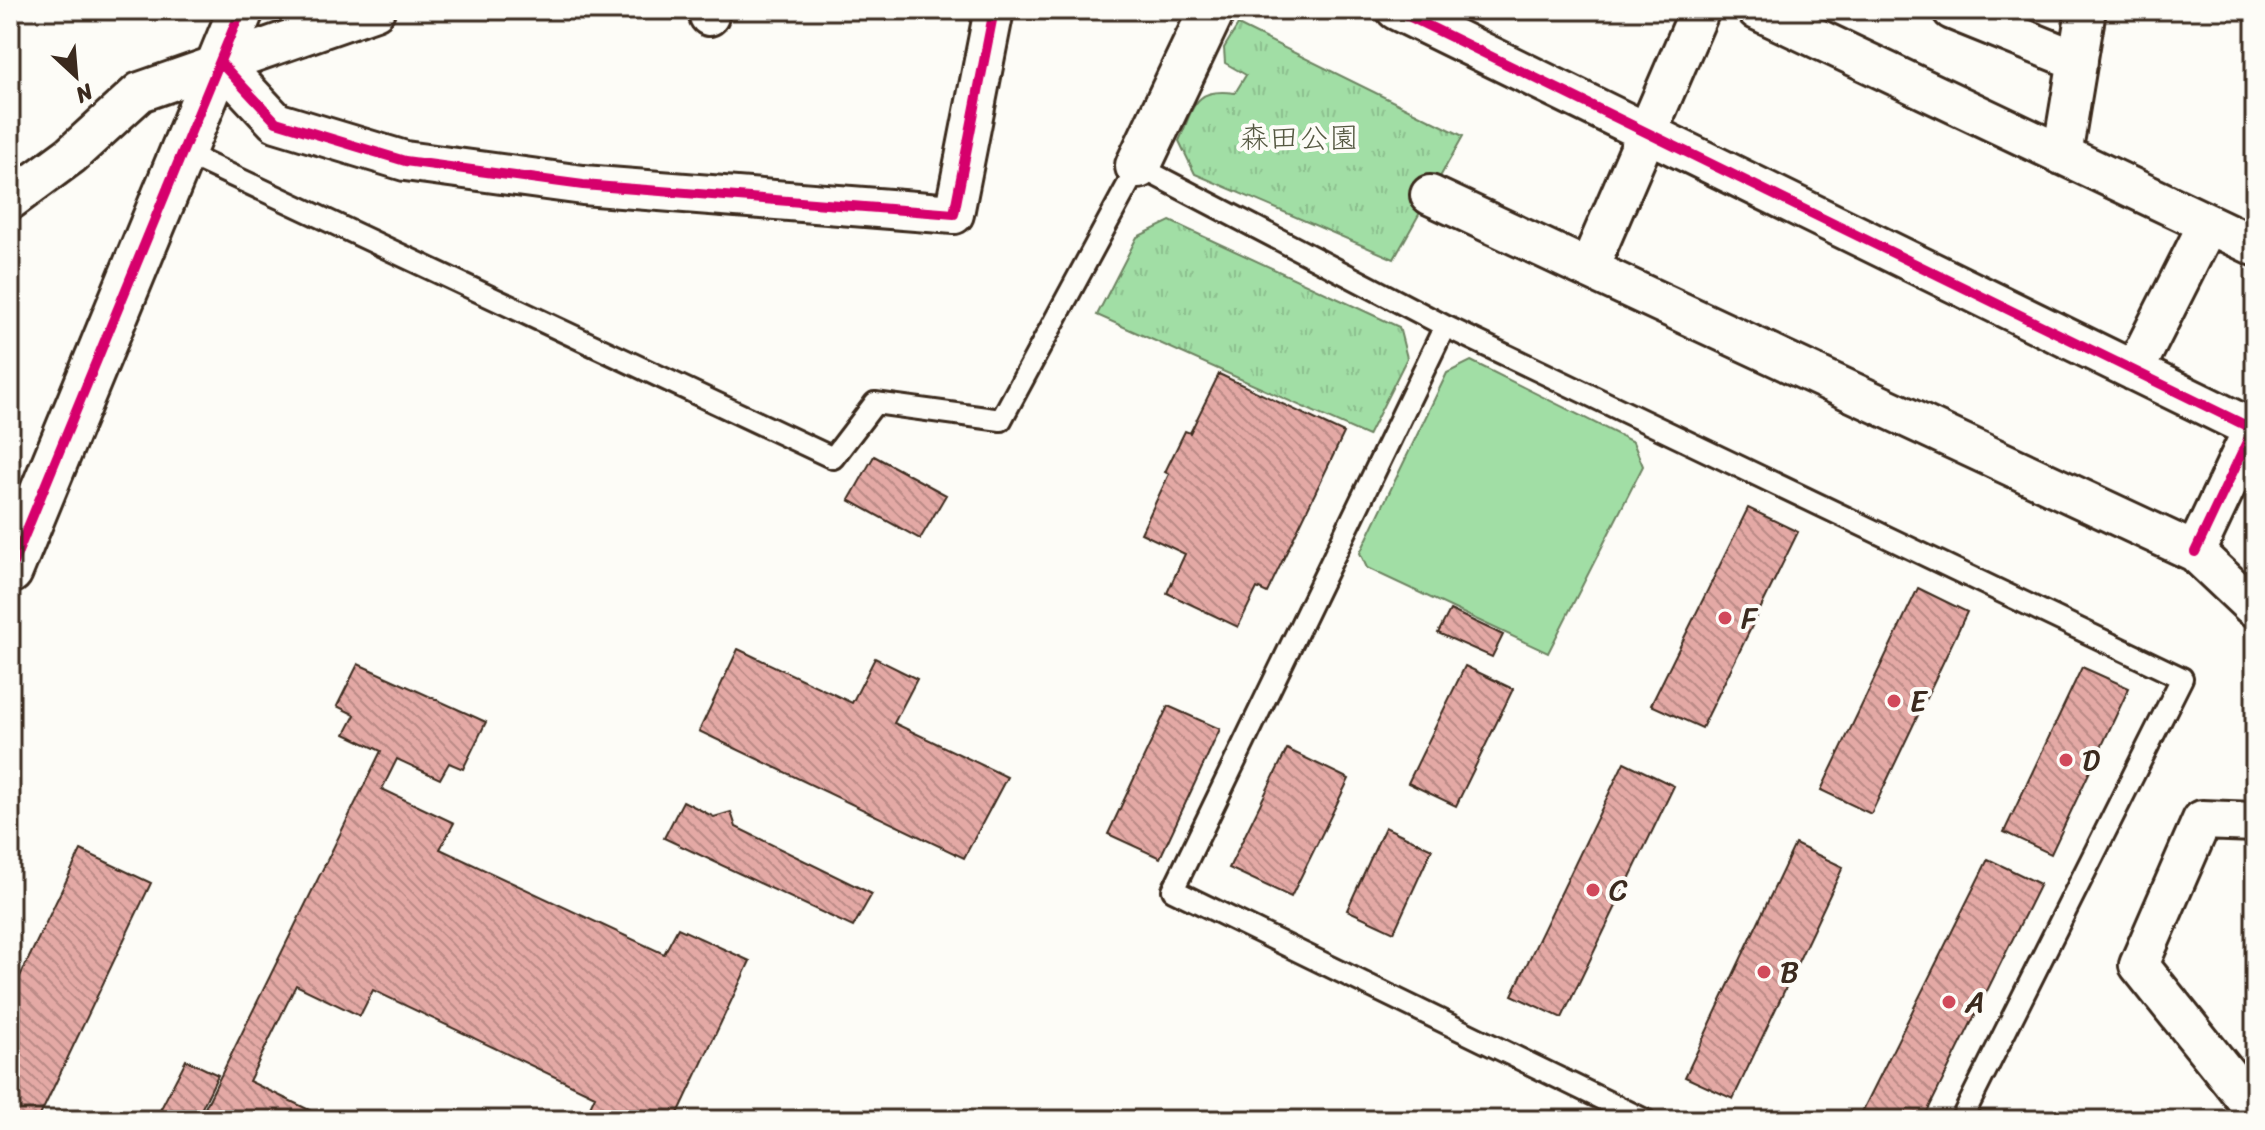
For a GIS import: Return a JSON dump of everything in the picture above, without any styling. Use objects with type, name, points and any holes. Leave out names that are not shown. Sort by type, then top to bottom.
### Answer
[{"type":"street","points":[[10,571],[241,10]]},
{"type":"street","points":[[10,200],[71,155],[140,92],[375,10]]},
{"type":"street","points":[[220,62],[276,122],[405,161],[583,185],[954,214],[994,10]]},
{"type":"street","points":[[1138,166],[1212,10]]},
{"type":"street","points":[[1396,10],[2253,429],[2195,552]]},
{"type":"street","points":[[1589,267],[1700,10]]},
{"type":"street","points":[[1757,10],[2255,246]]},
{"type":"street","points":[[1952,10],[2078,61]]},
{"type":"street","points":[[2062,155],[2086,10]]},
{"type":"street","points":[[1430,195],[2195,552],[2252,606]]},
{"type":"street","points":[[2134,371],[2208,224]]},
{"type":"street","points":[[2255,822],[2202,820],[2139,965],[2255,1110]]},
{"type":"lane","points":[[184,153],[833,458],[875,403],[1001,420],[1138,166],[1445,326],[2182,678],[1961,1120]]},
{"type":"lane","points":[[1445,326],[1173,890],[1645,1120]]},
{"type":"green space","name":"森田公園","points":[[1238,25],[1463,136],[1394,259],[1195,174],[1179,141],[1197,102],[1211,93],[1235,93],[1246,75],[1225,63],[1224,48]]},
{"type":"green space","points":[[1170,221],[1399,327],[1407,358],[1368,436],[1097,315],[1137,237]]},
{"type":"green space","points":[[1471,361],[1633,442],[1643,466],[1548,653],[1367,568],[1360,553],[1447,373]]},
{"type":"building","points":[[1219,374],[1344,433],[1267,593],[1257,588],[1238,627],[1167,593],[1185,554],[1141,533],[1185,431],[1190,433]]},
{"type":"building","points":[[874,456],[946,495],[920,539],[849,500]]},
{"type":"building","name":"F","points":[[1748,508],[1798,532],[1702,728],[1651,705]]},
{"type":"building","name":"E","points":[[1918,588],[1967,612],[1871,814],[1821,790]]},
{"type":"building","points":[[1450,610],[1503,635],[1492,657],[1438,633]]},
{"type":"building","points":[[738,649],[852,703],[875,658],[917,679],[894,723],[1007,777],[964,858],[699,731]]},
{"type":"building","points":[[358,664],[486,722],[463,769],[449,763],[440,779],[397,759],[382,789],[454,823],[440,849],[664,954],[678,928],[750,961],[675,1120],[584,1120],[595,1096],[373,990],[360,1016],[296,985],[249,1081],[330,1120],[199,1120],[381,751],[345,734],[355,715],[337,706]]},
{"type":"building","points":[[1465,666],[1513,689],[1456,806],[1408,783]]},
{"type":"building","name":"D","points":[[2082,667],[2129,688],[2051,854],[2004,832]]},
{"type":"building","points":[[1168,706],[1220,729],[1160,858],[1108,834]]},
{"type":"building","points":[[1287,749],[1349,779],[1291,897],[1229,868]]},
{"type":"building","name":"C","points":[[1624,762],[1674,786],[1562,1018],[1512,995]]},
{"type":"building","points":[[683,801],[714,817],[731,812],[736,827],[872,894],[853,927],[664,838]]},
{"type":"building","points":[[1385,827],[1432,849],[1394,932],[1347,910]]},
{"type":"building","name":"B","points":[[1795,844],[1843,867],[1733,1099],[1685,1077]]},
{"type":"building","points":[[81,850],[151,883],[38,1120],[10,1120],[10,997]]},
{"type":"building","name":"A","points":[[1988,859],[2040,884],[1923,1120],[1858,1120]]},
{"type":"building","points":[[186,1060],[218,1075],[196,1120],[155,1120]]},
{"type":"cycle path","points":[[10,571],[241,10]]},
{"type":"cycle path","points":[[220,62],[276,122],[405,161],[583,185],[954,214],[994,10]]},
{"type":"cycle path","points":[[1396,10],[2253,429],[2195,552]]},
{"type":"place","name":"F","points":[[1725,618]]},
{"type":"place","name":"E","points":[[1894,701]]},
{"type":"place","name":"D","points":[[2066,760]]},
{"type":"place","name":"C","points":[[1593,890]]},
{"type":"place","name":"B","points":[[1764,972]]},
{"type":"place","name":"A","points":[[1949,1002]]}]
